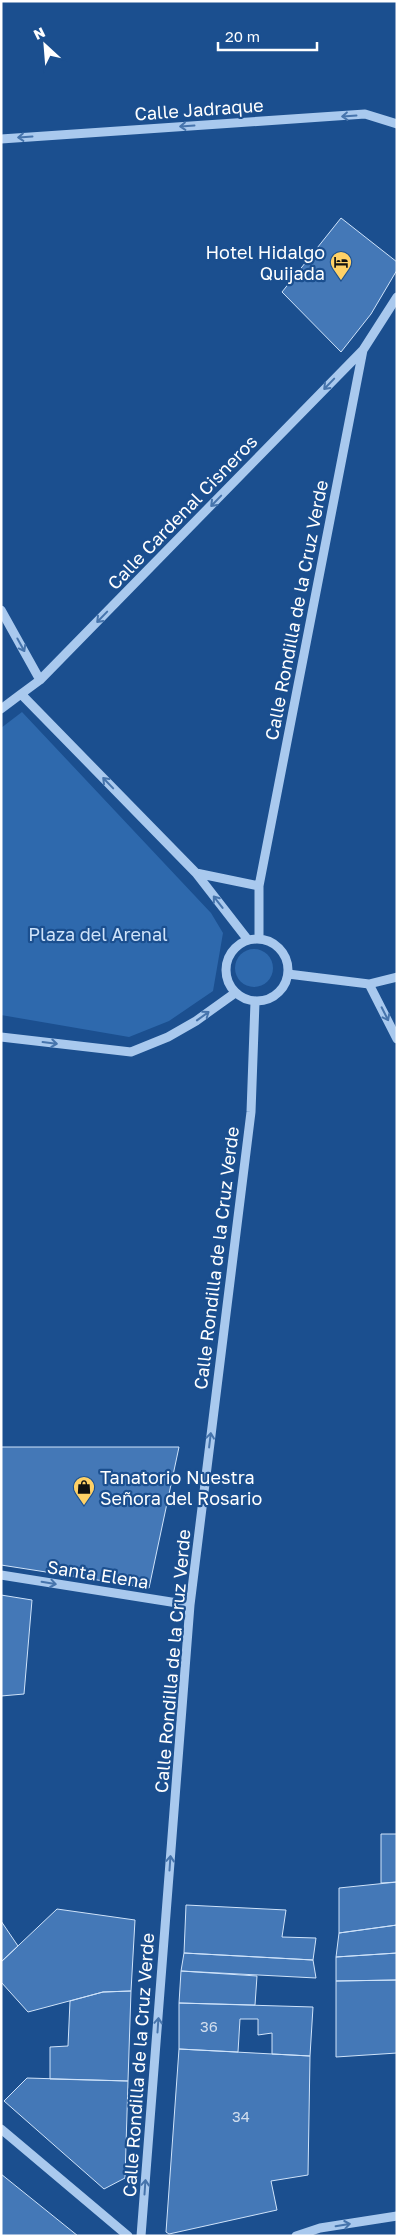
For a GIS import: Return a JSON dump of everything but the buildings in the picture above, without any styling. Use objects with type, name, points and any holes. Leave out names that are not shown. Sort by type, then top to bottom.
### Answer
[{"type":"street","name":"Calle Jadraque","points":[[1,139],[365,114],[397,124]]},
{"type":"street","name":"Calle Rondilla de la Cruz Verde","points":[[259,939],[260,886],[363,350],[397,298]]},
{"type":"street","name":"Calle Cardenal Cisneros","points":[[21,694],[40,680],[363,350]]},
{"type":"street","points":[[1,610],[40,680]]},
{"type":"street","points":[[1,709],[21,694],[196,873],[248,940]]},
{"type":"street","points":[[196,873],[260,886]]},
{"type":"street","points":[[259,939],[269,941],[284,954],[288,964],[288,974],[282,989],[277,994],[270,999],[255,1002],[235,993],[226,977],[228,958],[240,944],[248,940],[259,939]]},
{"type":"street","points":[[288,974],[369,984],[397,977]]},
{"type":"street","points":[[369,984],[397,1038]]},
{"type":"street","points":[[1,1037],[131,1052],[168,1037],[196,1021],[235,993]]},
{"type":"street","name":"Calle Rondilla de la Cruz Verde","points":[[141,2236],[190,1605],[250,1112],[255,1002]]},
{"type":"street","name":"Santa Elena","points":[[1,1575],[190,1605]]},
{"type":"street","points":[[1,2129],[128,2236]]},
{"type":"street","points":[[296,2236],[320,2228],[397,2216]]},
{"type":"green space","name":"Plaza del Arenal","points":[[22,712],[211,913],[223,933],[213,991],[169,1021],[129,1037],[1,1015],[1,728]]},
{"type":"green space","points":[[254,949],[268,954],[273,968],[268,982],[254,987],[240,982],[235,968],[240,954]]},
{"type":"place","name":"Hotel Hidalgo Quijada","points":[[341,281]]},
{"type":"place","name":"Tanatorio Nuestra Señora del Rosario","points":[[84,1506]]}]
